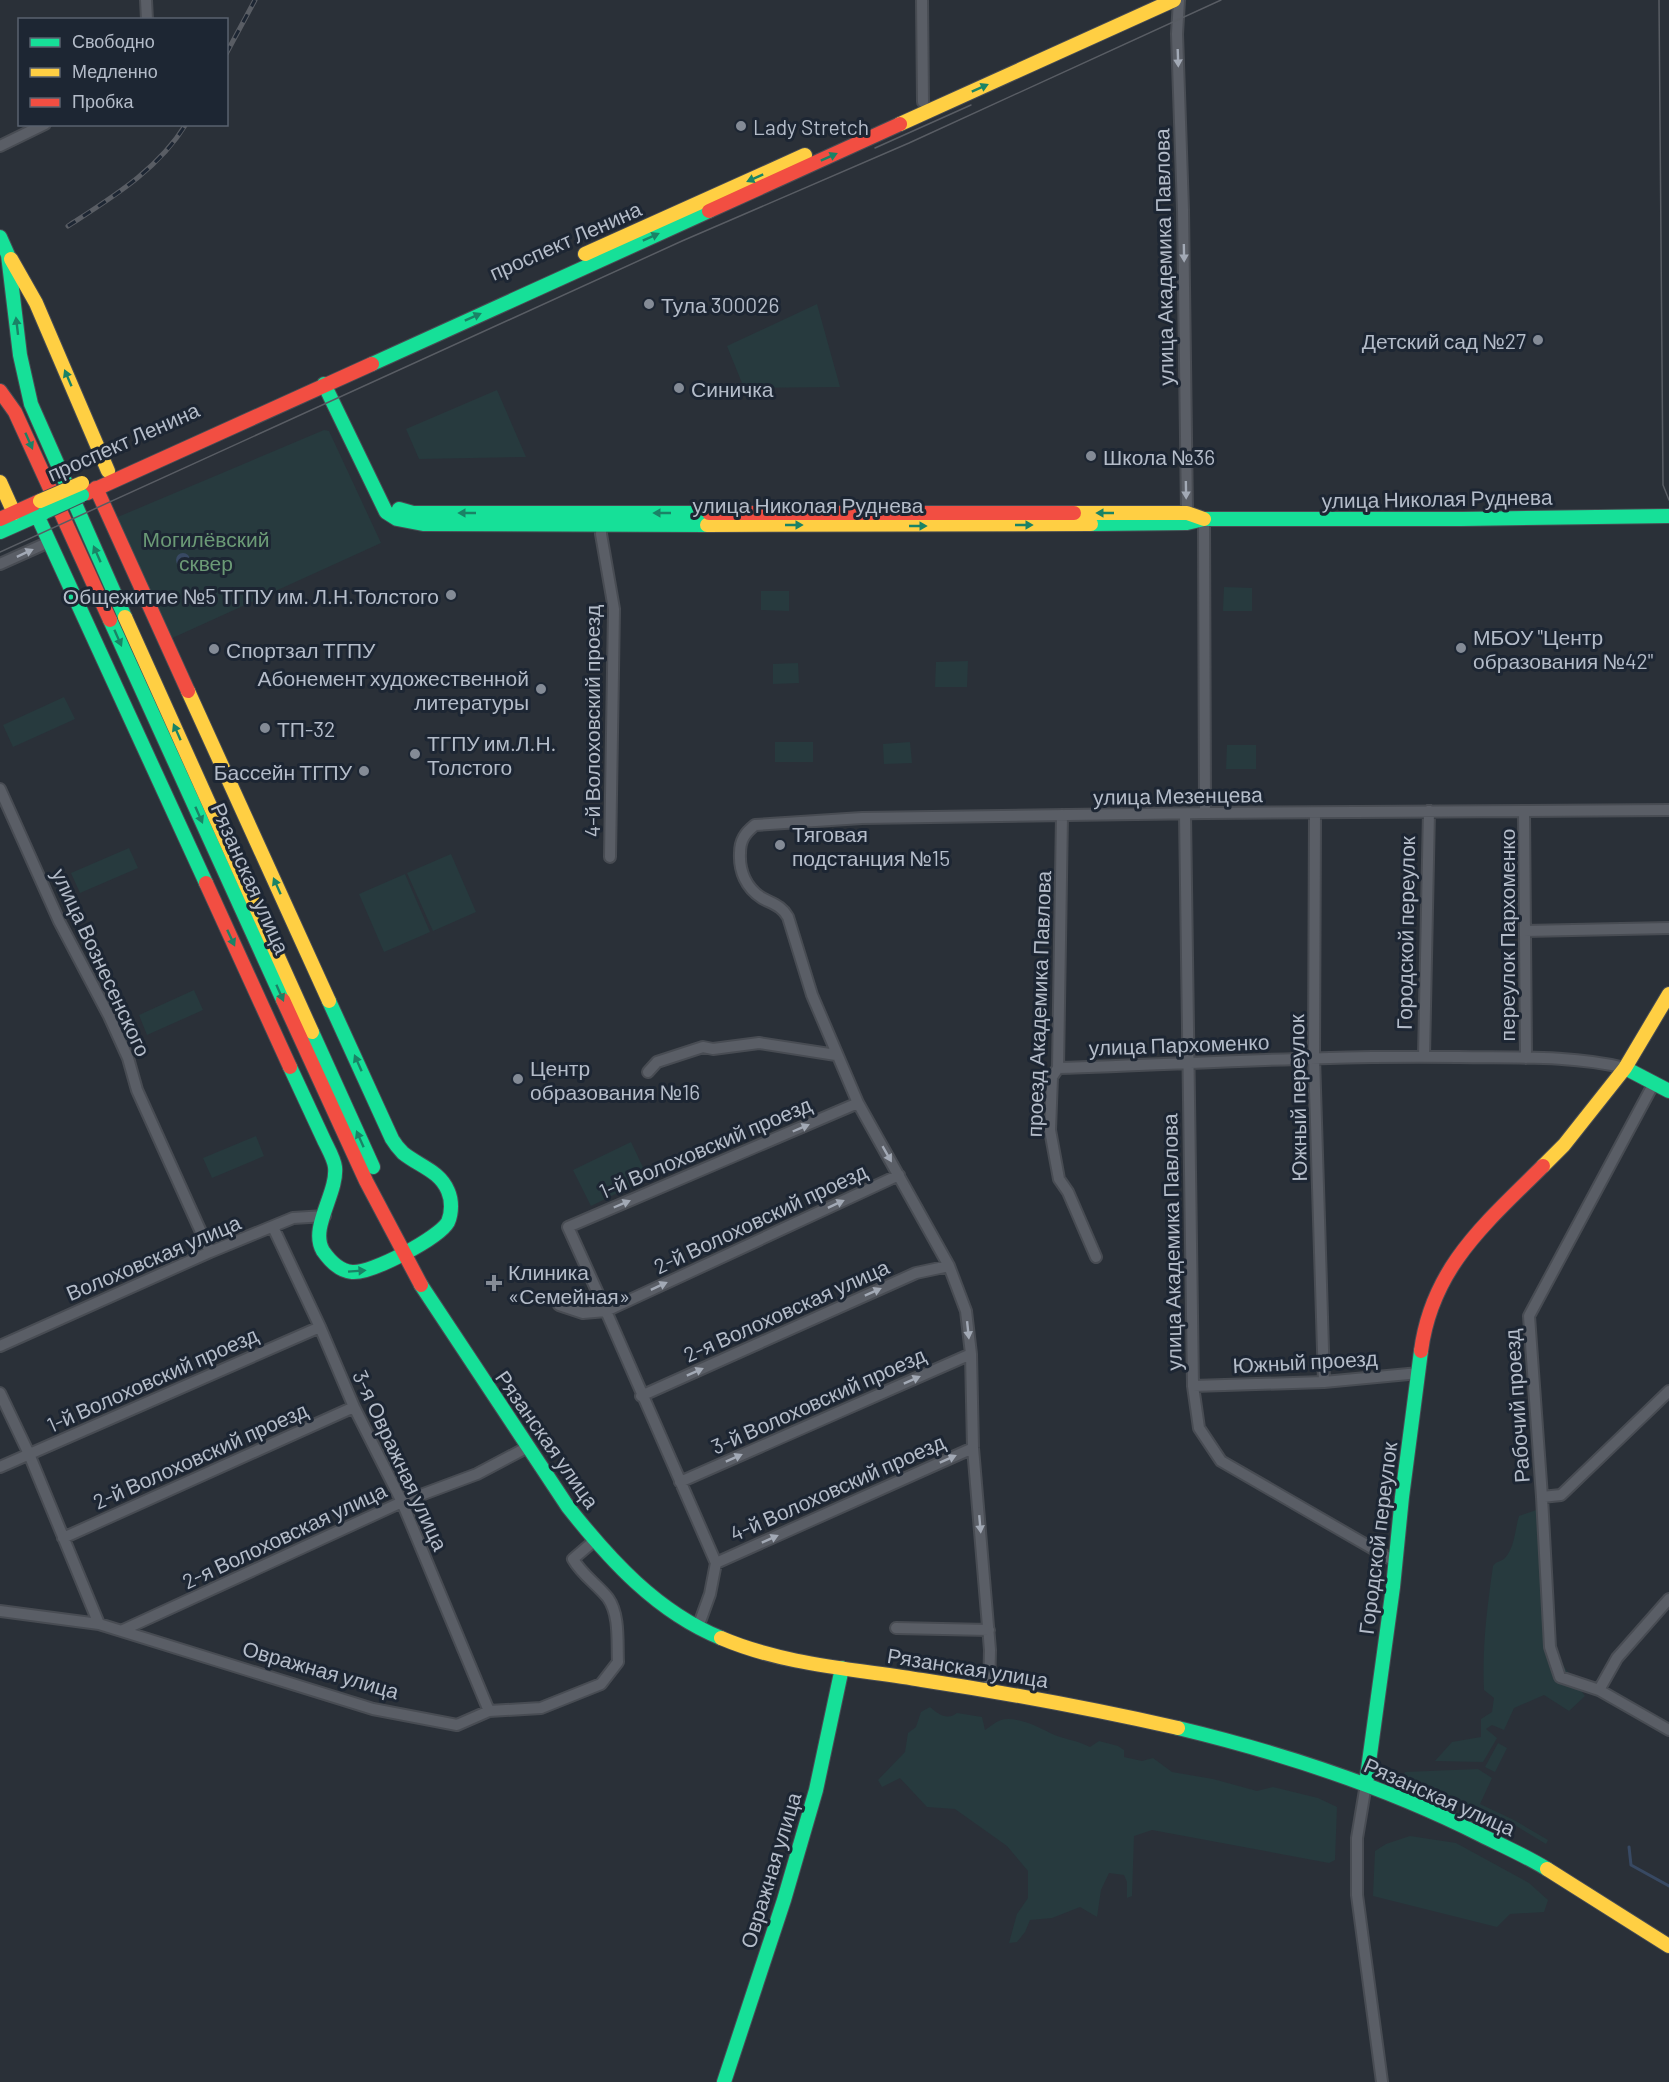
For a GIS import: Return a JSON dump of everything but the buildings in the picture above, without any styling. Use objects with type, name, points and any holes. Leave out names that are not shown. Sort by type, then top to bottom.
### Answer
[{"type":"main road","name":"проспект Ленина","points":[[0,532],[41,510],[322,379],[1148,0]]},
{"type":"main road","name":"проспект Ленина","points":[[88,488],[108,471],[322,379],[1174,0]]},
{"type":"main road","points":[[0,237],[36,303],[108,471]]},
{"type":"main road","name":"Рязанская улица","points":[[8,255],[20,355],[31,404],[377,1176],[404,1252]]},
{"type":"main road","name":"улица Николая Руднева","points":[[322,379],[386,512],[397,519],[412,518],[423,524],[602,519],[1187,513],[1204,519]]},
{"type":"main road","name":"Рязанская улица","points":[[0,391],[15,412],[338,1120],[424,1291],[594,1541],[650,1596],[725,1642],[750,1651],[1094,1709],[1203,1733],[1366,1784],[1440,1814],[1534,1861],[1669,1946]]},
{"type":"main road","points":[[0,482],[14,513]]},
{"type":"main road","points":[[88,488],[392,1139],[402,1152],[433,1171],[449,1193],[451,1215],[445,1227],[373,1269],[359,1272],[347,1272],[336,1266],[326,1256],[320,1243],[320,1228],[337,1177],[335,1165],[338,1120]]},
{"type":"main road","name":"проспект Ленина","points":[[0,519],[14,513],[41,510]]},
{"type":"main road","points":[[41,510],[49,542],[335,1165]]},
{"type":"main road","name":"улица Николая Руднева","points":[[602,519],[1053,525],[1187,524],[1204,519],[1669,516]]},
{"type":"main road","name":"Городской переулок","points":[[1366,1784],[1422,1343],[1434,1299],[1448,1270],[1472,1237],[1577,1130],[1625,1068],[1669,994]]},
{"type":"main road","points":[[1625,1068],[1669,1090]]},
{"type":"main road","name":"Овражная улица","points":[[724,2082],[784,1900],[816,1790],[842,1668]]},
{"type":"street","points":[[146,0],[147,18]]},
{"type":"street","points":[[922,0],[923,102]]},
{"type":"street","name":"улица Академика Павлова","points":[[1179,0],[1177,34],[1183,210],[1187,513]]},
{"type":"street","points":[[0,146],[41,126]]},
{"type":"street","name":"4-й Волоховский проезд","points":[[602,519],[614,609],[610,857]]},
{"type":"street","points":[[1204,519],[1204,813]]},
{"type":"street","points":[[0,564],[49,542]]},
{"type":"street","name":"улица Вознесенского","points":[[0,789],[59,921],[109,1016],[128,1058],[137,1090],[210,1251]]},
{"type":"street","name":"улица Мезенцева","points":[[747,885],[740,865],[740,844],[746,832],[755,825],[862,818],[1669,810]]},
{"type":"street","name":"Городской переулок","points":[[1424,1056],[1429,811]]},
{"type":"street","name":"переулок Пархоменко","points":[[1524,811],[1526,1058]]},
{"type":"street","name":"Южный переулок","points":[[1315,813],[1314,1057],[1324,1382]]},
{"type":"street","name":"улица Академика Павлова","points":[[1185,814],[1193,1386],[1199,1428],[1221,1461],[1396,1562]]},
{"type":"street","name":"проезд Академика Павлова","points":[[1062,815],[1058,1068],[1052,1077],[1050,1130],[1059,1179],[1068,1192],[1096,1257]]},
{"type":"street","name":"4-й Волоховский проезд","points":[[747,885],[760,897],[784,910],[788,917],[812,995],[858,1103],[949,1266],[966,1311],[971,1354],[973,1448],[989,1630],[989,1690]]},
{"type":"street","points":[[1525,931],[1669,928]]},
{"type":"street","points":[[648,1072],[657,1062],[703,1047],[713,1049],[759,1043],[836,1054]]},
{"type":"street","name":"улица Пархоменко","points":[[1058,1068],[1314,1057],[1424,1056],[1597,1062],[1625,1068]]},
{"type":"street","name":"Рабочий проезд","points":[[1599,1690],[1560,1677],[1550,1647],[1529,1316],[1654,1083]]},
{"type":"street","name":"1-й Волоховский проезд","points":[[606,1311],[568,1227],[858,1103]]},
{"type":"street","name":"2-й Волоховский проезд","points":[[606,1311],[899,1175]]},
{"type":"street","name":"Волоховская улица","points":[[0,1346],[210,1251],[293,1218],[325,1216]]},
{"type":"street","name":"3-я Овражная улица","points":[[273,1227],[320,1327],[354,1407],[402,1502],[489,1711]]},
{"type":"street","name":"2-я Волоховская улица","points":[[641,1396],[916,1273],[949,1266]]},
{"type":"street","points":[[559,1305],[583,1313],[606,1311],[641,1396],[716,1563],[710,1594],[698,1627]]},
{"type":"street","name":"1-й Волоховский проезд","points":[[0,1467],[320,1327]]},
{"type":"street","name":"3-й Волоховский проезд","points":[[680,1482],[971,1354]]},
{"type":"street","name":"Южный проезд","points":[[1193,1386],[1324,1382],[1419,1373]]},
{"type":"street","points":[[1542,1497],[1561,1495],[1669,1391]]},
{"type":"street","points":[[0,1393],[29,1454],[99,1624]]},
{"type":"street","name":"2-й Волоховский проезд","points":[[63,1538],[354,1407]]},
{"type":"street","name":"2-я Волоховская улица","points":[[123,1630],[402,1502],[477,1474],[528,1447]]},
{"type":"street","name":"4-й Волоховский проезд","points":[[716,1563],[973,1448]]},
{"type":"street","name":"Овражная улица","points":[[0,1611],[99,1624],[373,1709],[457,1725],[489,1711],[541,1708],[601,1683],[618,1662],[616,1618],[608,1599],[579,1569],[573,1559],[594,1541]]},
{"type":"street","points":[[1669,1599],[1617,1658],[1599,1690],[1669,1730]]},
{"type":"street","points":[[896,1628],[989,1630]]},
{"type":"street","name":"Городской переулок","points":[[1366,1784],[1357,1838],[1357,1896],[1382,2082]]},
{"type":"green space","points":[[817,304],[840,387],[744,388],[727,346]]},
{"type":"green space","points":[[497,390],[526,457],[419,459],[406,429]]},
{"type":"green space","name":"Могилёвский сквер","points":[[324,430],[329,431],[381,543],[168,640],[113,519]]},
{"type":"green space","points":[[1224,587],[1252,588],[1252,611],[1223,611]]},
{"type":"green space","points":[[761,591],[789,591],[789,611],[761,610]]},
{"type":"green space","points":[[968,661],[967,687],[935,687],[936,662]]},
{"type":"green space","points":[[798,663],[799,683],[773,684],[773,664]]},
{"type":"green space","points":[[64,697],[75,719],[13,747],[3,725]]},
{"type":"green space","points":[[775,742],[813,742],[813,762],[775,762]]},
{"type":"green space","points":[[910,742],[912,763],[884,764],[883,744]]},
{"type":"green space","points":[[1227,745],[1256,745],[1256,769],[1226,769]]},
{"type":"green space","points":[[129,848],[138,868],[80,893],[71,873]]},
{"type":"green space","points":[[451,854],[476,912],[433,931],[407,873]]},
{"type":"green space","points":[[405,874],[430,932],[384,952],[359,894]]},
{"type":"green space","points":[[194,990],[203,1010],[147,1035],[139,1015]]},
{"type":"green space","points":[[256,1136],[264,1156],[212,1178],[203,1158]]},
{"type":"green space","points":[[631,1142],[648,1178],[591,1206],[573,1170]]},
{"type":"green space","points":[[1542,1508],[1550,1647],[1585,1696],[1569,1711],[1544,1695],[1514,1708],[1504,1730],[1492,1725],[1486,1729],[1497,1738],[1483,1762],[1435,1761],[1452,1742],[1481,1737],[1481,1719],[1492,1712],[1494,1698],[1484,1690],[1484,1659],[1493,1566],[1508,1554],[1519,1516]]},
{"type":"green space","points":[[930,1707],[946,1716],[957,1713],[982,1717],[985,1730],[1001,1720],[1019,1721],[1090,1747],[1099,1741],[1118,1746],[1124,1750],[1124,1757],[1142,1761],[1153,1758],[1172,1772],[1213,1779],[1257,1791],[1273,1787],[1318,1798],[1337,1807],[1335,1860],[1329,1863],[1152,1830],[1134,1836],[1132,1896],[1127,1898],[1127,1882],[1124,1875],[1109,1873],[1101,1890],[1097,1917],[1080,1907],[1052,1918],[1030,1920],[1025,1932],[1017,1942],[1009,1943],[1017,1914],[1028,1898],[1028,1871],[1007,1846],[955,1809],[927,1807],[900,1778],[882,1787],[878,1780],[905,1752],[908,1733],[916,1727],[921,1712]]},
{"type":"green space","points":[[1498,1743],[1507,1748],[1495,1772],[1485,1767]]},
{"type":"green space","points":[[1478,1769],[1492,1778],[1480,1804],[1548,1840],[1546,1844],[1513,1824],[1403,1776],[1405,1772]]},
{"type":"green space","points":[[1410,1836],[1456,1843],[1529,1883],[1548,1900],[1544,1912],[1510,1914],[1497,1927],[1373,1896],[1375,1851],[1386,1844]]},
{"type":"water","points":[[183,553],[188,555],[190,560],[188,565],[183,567],[178,565],[176,560],[178,555]]},
{"type":"waterway","points":[[1629,1847],[1631,1865],[1669,1886]]},
{"type":"tram line","points":[[0,552],[682,241],[909,143],[1221,0]]},
{"type":"tram line","points":[[1659,0],[1663,485],[1669,500]]},
{"type":"tram line","points":[[875,148],[971,105]]},
{"type":"railway","points":[[228,50],[255,0]]},
{"type":"railway","points":[[68,226],[133,182],[162,155],[185,126]]},
{"type":"traffic: fast","points":[[372,364],[709,211]]},
{"type":"traffic: fast","points":[[0,237],[8,255],[20,355],[31,404],[125,617]]},
{"type":"traffic: fast","points":[[324,384],[386,512],[397,519],[423,524],[707,525]]},
{"type":"traffic: fast","points":[[45,512],[82,495]]},
{"type":"traffic: fast","points":[[399,509],[413,513],[709,513]]},
{"type":"traffic: fast","points":[[0,532],[45,512]]},
{"type":"traffic: fast","points":[[37,515],[206,883]]},
{"type":"traffic: fast","points":[[1091,524],[1187,523],[1204,519],[1669,516]]},
{"type":"traffic: fast","points":[[110,620],[283,1000]]},
{"type":"traffic: fast","points":[[290,1067],[335,1167],[335,1177],[319,1232],[323,1251],[329,1258],[343,1270],[361,1271],[404,1254],[442,1229],[450,1215],[451,1202],[448,1191],[440,1178],[409,1158],[393,1141],[329,1001]]},
{"type":"traffic: fast","points":[[312,1032],[373,1167]]},
{"type":"traffic: fast","points":[[1625,1068],[1669,1091]]},
{"type":"traffic: fast","points":[[421,1285],[568,1507],[584,1527],[636,1583],[676,1614],[721,1638]]},
{"type":"traffic: fast","points":[[1366,1784],[1393,1587],[1421,1351]]},
{"type":"traffic: fast","points":[[724,2082],[784,1900],[816,1790],[842,1668]]},
{"type":"traffic: fast","points":[[1178,1728],[1295,1760],[1371,1787],[1445,1818],[1547,1869]]},
{"type":"traffic: slow","points":[[900,124],[1174,0]]},
{"type":"traffic: slow","points":[[585,254],[805,155]]},
{"type":"traffic: slow","points":[[11,259],[36,303],[108,471]]},
{"type":"traffic: slow","points":[[0,482],[14,513]]},
{"type":"traffic: slow","points":[[40,501],[82,483]]},
{"type":"traffic: slow","points":[[1074,513],[1187,513],[1204,519]]},
{"type":"traffic: slow","points":[[707,525],[1091,524]]},
{"type":"traffic: slow","points":[[125,617],[312,1032]]},
{"type":"traffic: slow","points":[[188,691],[329,1001]]},
{"type":"traffic: slow","points":[[1543,1166],[1564,1145],[1625,1068],[1669,994]]},
{"type":"traffic: slow","points":[[721,1638],[770,1654],[820,1665],[1018,1696],[1178,1728]]},
{"type":"traffic: slow","points":[[1547,1869],[1669,1946]]},
{"type":"traffic: jam","points":[[709,211],[900,124]]},
{"type":"traffic: jam","points":[[87,493],[372,364]]},
{"type":"traffic: jam","points":[[0,391],[15,412],[110,620]]},
{"type":"traffic: jam","points":[[96,488],[188,691]]},
{"type":"traffic: jam","points":[[0,519],[40,501]]},
{"type":"traffic: jam","points":[[709,513],[1074,513]]},
{"type":"traffic: jam","points":[[206,883],[290,1067]]},
{"type":"traffic: jam","points":[[283,1000],[366,1181],[421,1285]]},
{"type":"traffic: jam","points":[[1421,1351],[1427,1321],[1449,1271],[1482,1227],[1543,1166]]},
{"type":"place","name":"Lady Stretch","points":[[741,126]]},
{"type":"place","name":"Тула 300026","points":[[649,304]]},
{"type":"place","name":"Детский сад №27","points":[[1538,340]]},
{"type":"place","name":"Синичка","points":[[679,388]]},
{"type":"place","name":"Школа №36","points":[[1091,456]]},
{"type":"place","name":"Общежитие №5 ТГПУ им. Л.Н.Толстого","points":[[451,595]]},
{"type":"place","name":"МБОУ \"Центр образования №42\"","points":[[1461,648]]},
{"type":"place","name":"Спортзал ТГПУ","points":[[214,649]]},
{"type":"place","name":"Абонемент художественной литературы","points":[[541,689]]},
{"type":"place","name":"ТП-32","points":[[265,728]]},
{"type":"place","name":"ТГПУ им.Л.Н. Толстого","points":[[415,754]]},
{"type":"place","name":"Бассейн ТГПУ","points":[[364,771]]},
{"type":"place","name":"Тяговая подстанция №15","points":[[780,845]]},
{"type":"place","name":"Центр образования №16","points":[[518,1079]]},
{"type":"place","name":"Клиника «Семейная»","points":[[494,1283]]}]
